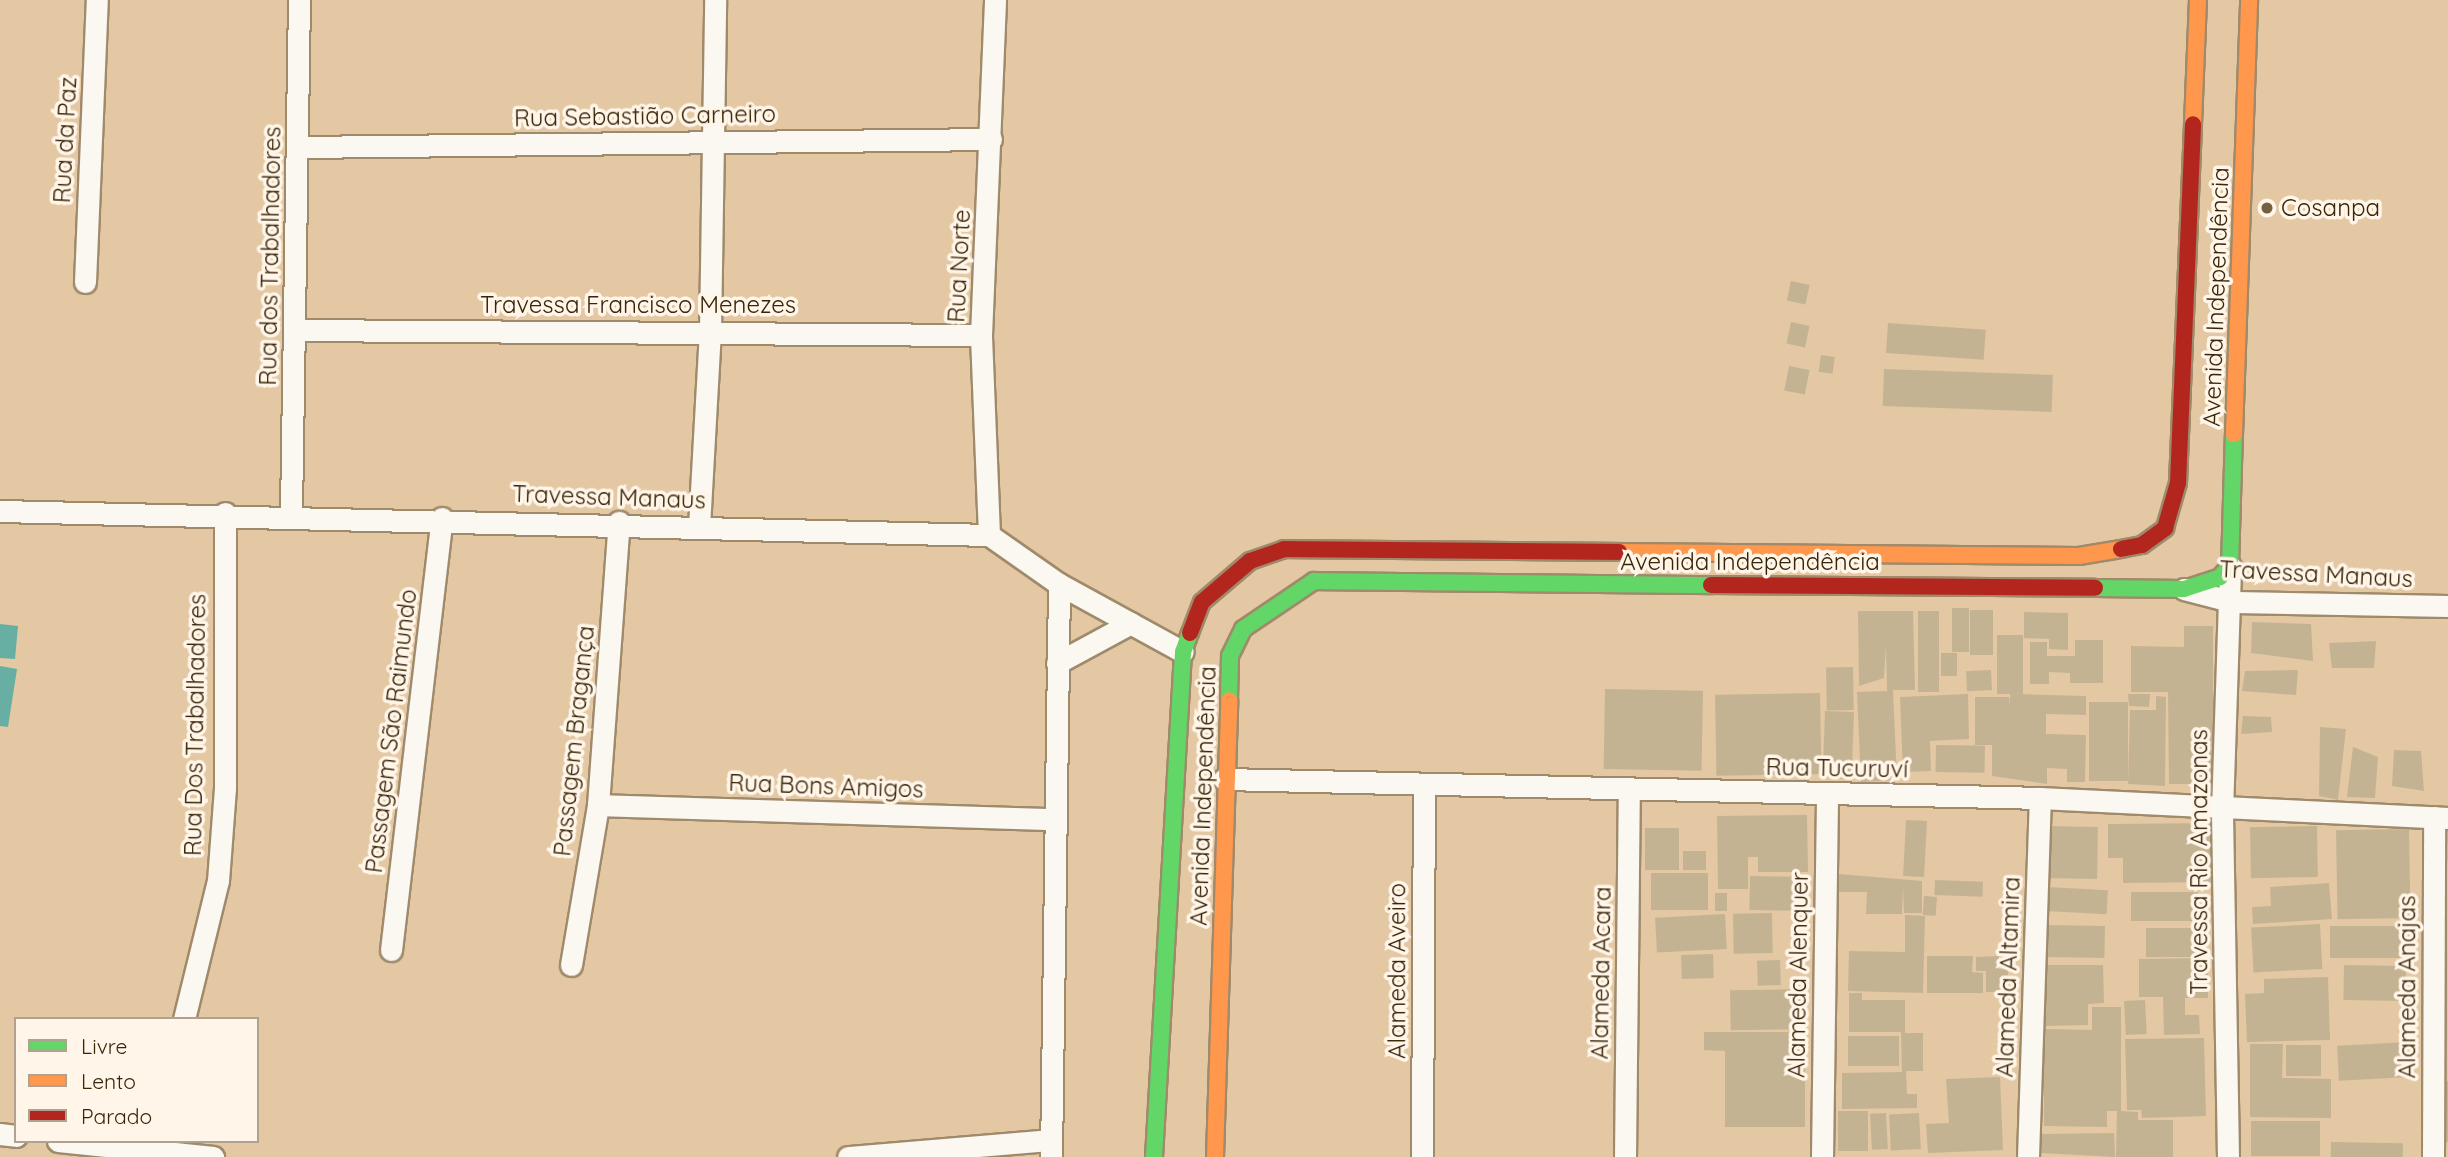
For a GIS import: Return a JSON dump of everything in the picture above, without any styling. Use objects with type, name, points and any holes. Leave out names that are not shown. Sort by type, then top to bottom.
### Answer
[{"type":"main road","name":"Avenida Independência","points":[[1154,1157],[1183,652],[1202,603],[1224,578],[1284,549],[2079,556],[2142,545],[2165,528],[2178,483],[2198,0]]},
{"type":"main road","name":"Avenida Independência","points":[[1215,1157],[1224,779],[1230,656],[1261,611],[1314,581],[2183,589],[2220,577],[2230,566],[2249,0]]},
{"type":"street","name":"Rua da Paz","points":[[85,282],[97,0]]},
{"type":"street","name":"Rua dos Trabalhadores","points":[[291,513],[299,147],[299,0]]},
{"type":"street","points":[[699,527],[710,331],[715,0]]},
{"type":"street","name":"Rua Norte","points":[[989,536],[981,335],[995,0]]},
{"type":"street","name":"Rua Sebastião Carneiro","points":[[299,147],[991,139]]},
{"type":"street","name":"Travessa Francisco Menezes","points":[[295,330],[981,335]]},
{"type":"street","name":"Travessa Manaus","points":[[0,511],[291,513],[989,536]]},
{"type":"street","name":"Rua Dos Trabalhadores","points":[[184,1017],[218,881],[225,788],[225,513]]},
{"type":"street","name":"Passagem São Raimundo","points":[[391,950],[442,518]]},
{"type":"street","name":"Passagem Bragança","points":[[571,965],[598,805],[619,522]]},
{"type":"street","points":[[989,536],[1059,584],[1183,652]]},
{"type":"street","name":"Travessa Rio Amazonas","points":[[2228,1157],[2222,811],[2225,601],[2230,566]]},
{"type":"street","points":[[848,1157],[1050,1149],[1052,819],[1059,584]]},
{"type":"street","name":"Travessa Manaus","points":[[2183,589],[2225,601],[2448,606]]},
{"type":"street","points":[[1057,663],[1131,623]]},
{"type":"street","name":"Rua Tucuruví","points":[[1224,779],[2040,798],[2222,811],[2441,818]]},
{"type":"street","name":"Alameda Aveiro","points":[[1422,1157],[1424,785]]},
{"type":"street","name":"Alameda Acara","points":[[1625,1157],[1629,789]]},
{"type":"street","name":"Alameda Alenquer","points":[[1822,1157],[1827,794]]},
{"type":"street","name":"Alameda Altamira","points":[[2028,1157],[2040,798]]},
{"type":"street","name":"Rua Bons Amigos","points":[[598,805],[1052,819]]},
{"type":"street","name":"Alameda Anajas","points":[[2433,1157],[2441,818]]},
{"type":"street","points":[[90,1143],[153,1147],[213,1157]]},
{"type":"water","points":[[0,624],[18,626],[15,659],[0,658]]},
{"type":"water","points":[[0,666],[17,669],[8,727],[0,726]]},
{"type":"building","points":[[1791,281],[1810,285],[1805,305],[1787,301]]},
{"type":"building","points":[[1791,322],[1810,326],[1805,347],[1786,344]]},
{"type":"building","points":[[1888,323],[1986,330],[1984,360],[1886,353]]},
{"type":"building","points":[[1821,355],[1835,357],[1832,374],[1819,372]]},
{"type":"building","points":[[1789,366],[1810,370],[1805,395],[1784,391]]},
{"type":"building","points":[[1884,369],[2053,375],[2052,412],[1883,406]]},
{"type":"building","points":[[1952,608],[1969,608],[1969,652],[1952,652]]},
{"type":"building","points":[[1970,610],[1993,610],[1993,655],[1970,655]]},
{"type":"building","points":[[1858,611],[1913,611],[1915,690],[1893,690],[1897,780],[1861,782],[1857,692],[1887,691],[1886,646],[1884,678],[1859,686]]},
{"type":"building","points":[[1918,611],[1939,611],[1939,692],[1918,692]]},
{"type":"building","points":[[2024,612],[2068,613],[2068,650],[2049,649],[2049,639],[2024,638]]},
{"type":"building","points":[[2252,622],[2311,624],[2313,661],[2251,653]]},
{"type":"building","points":[[2184,626],[2213,626],[2213,784],[2169,784],[2168,692],[2131,692],[2131,646],[2184,647]]},
{"type":"building","points":[[1997,635],[2023,635],[2023,694],[2015,694],[2086,696],[2086,715],[2046,714],[2046,734],[2086,735],[2085,782],[2067,782],[2067,769],[2047,768],[2047,784],[1992,776],[1992,745],[1975,745],[1975,697],[2009,697],[2010,706],[2010,694],[1997,694]]},
{"type":"building","points":[[2075,640],[2103,640],[2103,683],[2070,683],[2070,673],[2049,672],[2049,684],[2030,684],[2030,642],[2047,642],[2047,656],[2075,656]]},
{"type":"building","points":[[2376,641],[2374,668],[2332,668],[2329,643]]},
{"type":"building","points":[[1941,653],[1957,653],[1957,676],[1941,676]]},
{"type":"building","points":[[1826,667],[1853,667],[1854,710],[1827,710]]},
{"type":"building","points":[[1991,670],[1992,690],[1967,691],[1966,671]]},
{"type":"building","points":[[2298,670],[2296,695],[2242,691],[2245,671]]},
{"type":"building","points":[[1605,689],[1703,691],[1702,771],[1604,769]]},
{"type":"building","points":[[1820,693],[1821,774],[1716,776],[1715,695]]},
{"type":"building","points":[[1968,694],[1969,739],[1930,741],[1931,771],[1903,772],[1900,697]]},
{"type":"building","points":[[2128,694],[2150,694],[2149,707],[2129,706]]},
{"type":"building","points":[[2156,696],[2166,697],[2165,786],[2128,784],[2130,710],[2156,710]]},
{"type":"building","points":[[2089,702],[2128,702],[2128,781],[2089,781]]},
{"type":"building","points":[[1825,711],[1854,712],[1852,779],[1823,778]]},
{"type":"building","points":[[2243,716],[2271,717],[2272,732],[2241,734]]},
{"type":"building","points":[[2320,727],[2346,729],[2338,800],[2319,796]]},
{"type":"building","points":[[1936,745],[1985,746],[1985,773],[1936,772]]},
{"type":"building","points":[[2353,747],[2378,757],[2375,798],[2347,797]]},
{"type":"building","points":[[2394,750],[2421,751],[2424,791],[2392,786]]},
{"type":"building","points":[[1807,815],[1808,872],[1758,872],[1758,857],[1748,857],[1748,889],[1718,889],[1717,816]]},
{"type":"building","points":[[1906,820],[1927,821],[1924,877],[1903,876]]},
{"type":"building","points":[[2216,823],[2217,882],[2123,883],[2123,858],[2108,858],[2108,824]]},
{"type":"building","points":[[2044,826],[2098,827],[2097,879],[2043,878]]},
{"type":"building","points":[[2317,826],[2318,877],[2251,878],[2250,827]]},
{"type":"building","points":[[1645,828],[1679,828],[1679,870],[1645,870]]},
{"type":"building","points":[[2409,829],[2411,918],[2338,919],[2336,830]]},
{"type":"building","points":[[1683,851],[1706,851],[1706,870],[1683,870]]},
{"type":"building","points":[[1651,873],[1708,873],[1708,910],[1651,910]]},
{"type":"building","points":[[1839,874],[1922,881],[1922,913],[1904,913],[1903,887],[1902,914],[1866,914],[1867,892],[1839,892]]},
{"type":"building","points":[[1750,876],[1808,877],[1807,911],[1749,910]]},
{"type":"building","points":[[1935,880],[1983,882],[1982,897],[1934,895]]},
{"type":"building","points":[[2329,883],[2332,919],[2253,924],[2252,907],[2271,906],[2270,887]]},
{"type":"building","points":[[2047,887],[2108,890],[2107,914],[2046,911]]},
{"type":"building","points":[[2131,892],[2198,892],[2198,921],[2131,921]]},
{"type":"building","points":[[1715,893],[1727,893],[1727,911],[1715,911]]},
{"type":"building","points":[[1924,896],[1937,897],[1936,916],[1923,915]]},
{"type":"building","points":[[1772,913],[1773,953],[1734,954],[1733,914]]},
{"type":"building","points":[[1725,914],[1727,949],[1657,953],[1655,918]]},
{"type":"building","points":[[1905,915],[1925,916],[1923,993],[1848,991],[1849,951],[1905,952]]},
{"type":"building","points":[[2320,924],[2322,969],[2253,973],[2251,928]]},
{"type":"building","points":[[2046,925],[2105,926],[2104,958],[2045,957]]},
{"type":"building","points":[[2330,926],[2411,926],[2411,958],[2330,958]]},
{"type":"building","points":[[2146,928],[2199,928],[2199,957],[2146,957]]},
{"type":"building","points":[[1713,954],[1714,978],[1682,979],[1681,955]]},
{"type":"building","points":[[1927,956],[1973,956],[1972,972],[1983,973],[1983,993],[1927,993]]},
{"type":"building","points":[[1999,956],[1999,969],[2008,969],[2008,992],[1986,992],[1986,971],[1976,971],[1976,957]]},
{"type":"building","points":[[2208,958],[2208,998],[2185,998],[2185,1015],[2199,1015],[2200,1034],[2164,1035],[2163,997],[2139,997],[2139,959]]},
{"type":"building","points":[[1780,960],[1781,985],[1758,986],[1757,961]]},
{"type":"building","points":[[2044,965],[2103,965],[2104,1003],[2088,1004],[2088,1025],[2046,1026]]},
{"type":"building","points":[[2344,965],[2406,966],[2405,1001],[2343,1000]]},
{"type":"building","points":[[2328,977],[2330,1040],[2247,1042],[2245,994],[2264,993],[2264,979]]},
{"type":"building","points":[[1804,989],[1805,1029],[1731,1030],[1730,990]]},
{"type":"building","points":[[1849,993],[1862,993],[1862,1000],[1905,1000],[1905,1033],[1923,1033],[1923,1071],[1906,1071],[1907,1094],[1917,1094],[1917,1108],[1842,1109],[1842,1073],[1902,1072],[1901,1032],[1849,1032]]},
{"type":"building","points":[[2145,1000],[2147,1034],[2126,1035],[2124,1001]]},
{"type":"building","points":[[2092,1007],[2121,1007],[2121,1111],[2138,1112],[2138,1120],[2173,1120],[2173,1157],[2116,1157],[2117,1111],[2107,1111],[2107,1127],[2044,1126],[2044,1029],[2092,1030]]},
{"type":"building","points":[[1704,1032],[1805,1032],[1805,1127],[1725,1127],[1725,1051],[1704,1050]]},
{"type":"building","points":[[1848,1036],[1899,1036],[1899,1066],[1848,1066]]},
{"type":"building","points":[[2204,1038],[2206,1116],[2142,1118],[2141,1110],[2127,1110],[2125,1039]]},
{"type":"building","points":[[2408,1042],[2410,1077],[2339,1081],[2337,1046]]},
{"type":"building","points":[[2250,1044],[2283,1044],[2282,1078],[2331,1079],[2331,1118],[2250,1117]]},
{"type":"building","points":[[2286,1045],[2321,1045],[2321,1076],[2286,1076]]},
{"type":"building","points":[[2000,1077],[2003,1150],[1928,1153],[1926,1124],[1949,1123],[1946,1079]]},
{"type":"building","points":[[2445,1081],[2448,1081],[2448,1142],[2446,1142]]},
{"type":"building","points":[[1838,1111],[1868,1111],[1868,1151],[1838,1151]]},
{"type":"building","points":[[1886,1113],[1888,1149],[1872,1150],[1870,1114]]},
{"type":"building","points":[[1919,1113],[1921,1149],[1891,1151],[1889,1115]]},
{"type":"building","points":[[2251,1121],[2320,1121],[2320,1156],[2251,1156]]},
{"type":"building","points":[[2114,1133],[2115,1157],[2042,1153],[2041,1134]]},
{"type":"building","points":[[2331,1142],[2403,1143],[2403,1157],[2331,1157]]},
{"type":"traffic: fast","points":[[2095,588],[2184,589],[2220,577],[2230,566],[2234,434]]},
{"type":"traffic: fast","points":[[1229,700],[1230,656],[1243,629],[1314,581],[1711,585]]},
{"type":"traffic: fast","points":[[1154,1157],[1183,652],[1190,633]]},
{"type":"traffic: slow","points":[[2193,124],[2198,0]]},
{"type":"traffic: slow","points":[[2234,434],[2249,0]]},
{"type":"traffic: slow","points":[[1619,552],[2079,556],[2121,549]]},
{"type":"traffic: slow","points":[[1215,1157],[1229,700]]},
{"type":"traffic: jam","points":[[2121,549],[2142,545],[2165,528],[2178,483],[2193,124]]},
{"type":"traffic: jam","points":[[1190,633],[1202,602],[1250,561],[1284,549],[1619,552]]},
{"type":"traffic: jam","points":[[1711,585],[2095,588]]},
{"type":"place","name":"Cosanpa","points":[[2267,208]]}]
